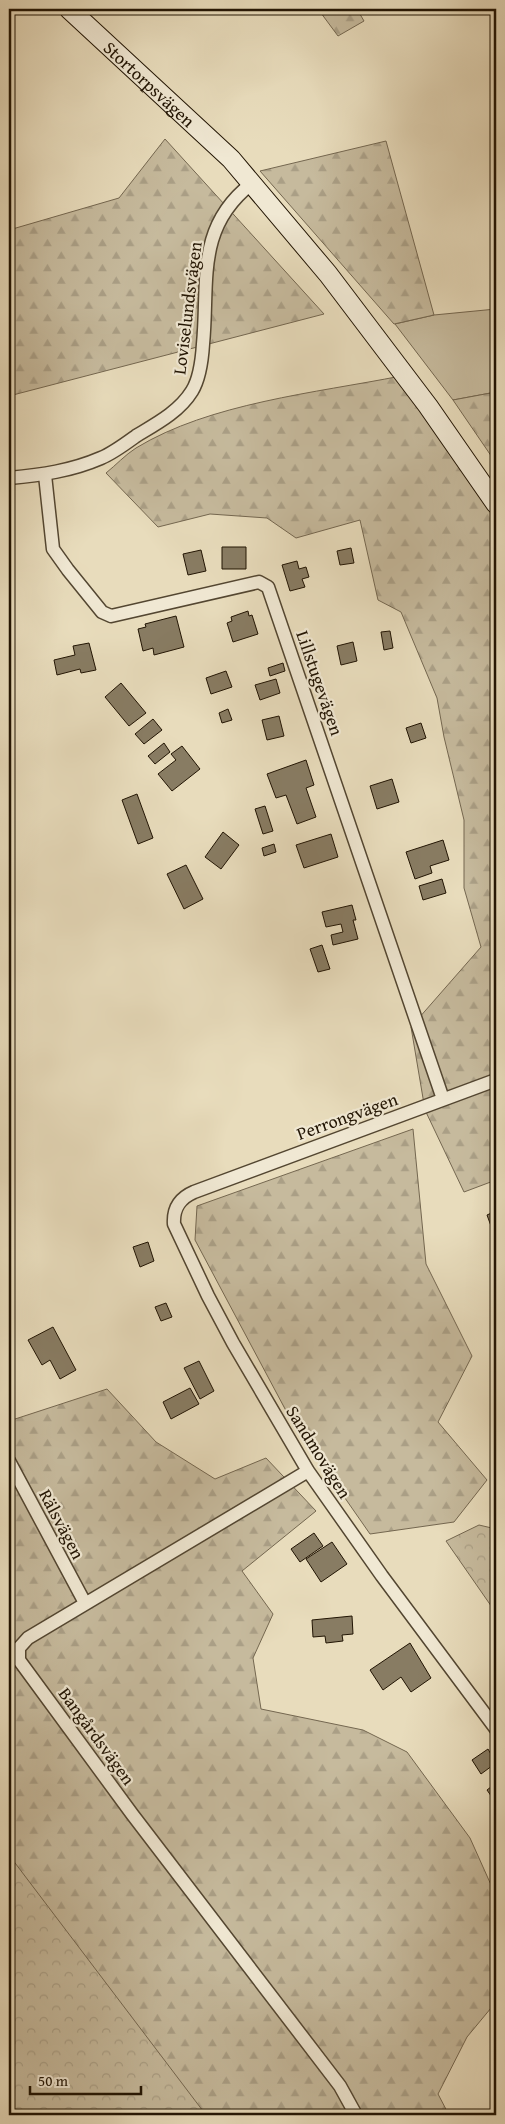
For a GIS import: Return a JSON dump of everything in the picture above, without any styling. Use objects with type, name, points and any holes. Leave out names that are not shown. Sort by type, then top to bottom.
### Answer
[{"type":"street","name":"Stortorpsvägen","points":[[69,9],[230,159],[328,274],[428,406],[496,504]]},
{"type":"street","name":"Loviselundsvägen","points":[[9,478],[45,475],[68,470],[102,458],[164,420],[182,405],[192,391],[202,354],[207,259],[212,240],[234,196],[251,184]]},
{"type":"street","name":"Lillstugevägen","points":[[45,475],[53,549],[102,612],[111,616],[259,582],[268,587],[443,1100]]},
{"type":"street","name":"Perrongvägen","points":[[210,1186],[496,1080]]},
{"type":"street","name":"Sandmovägen","points":[[210,1186],[184,1196],[178,1204],[174,1215],[174,1224],[208,1296],[233,1343],[308,1471],[382,1576],[496,1729]]},
{"type":"street","name":"Rälsvägen","points":[[9,1461],[85,1603]]},
{"type":"street","name":"Bangårdsvägen","points":[[308,1471],[28,1638],[19,1648],[19,1660],[132,1814],[340,2086],[356,2115]]},
{"type":"green space","points":[[318,9],[357,9],[364,21],[338,36]]},
{"type":"green space","points":[[165,139],[324,314],[9,396],[9,230],[119,198]]},
{"type":"green space","points":[[386,141],[434,315],[394,324],[260,171]]},
{"type":"green space","points":[[496,309],[496,392],[453,400],[395,324],[434,315]]},
{"type":"green space","points":[[401,376],[496,509],[496,1180],[464,1192],[425,1110],[411,1027],[481,947],[464,888],[464,820],[444,737],[437,698],[401,612],[378,600],[360,520],[296,538],[267,518],[210,514],[158,527],[106,473],[136,448],[165,433],[197,420],[230,410],[299,394]]},
{"type":"green space","points":[[496,392],[496,463],[453,400]]},
{"type":"green space","points":[[413,1129],[426,1264],[472,1356],[438,1422],[487,1480],[454,1522],[370,1534],[292,1422],[195,1240],[197,1206]]},
{"type":"green space","points":[[107,1389],[156,1442],[215,1479],[266,1458],[316,1511],[242,1571],[273,1614],[253,1658],[261,1709],[363,1730],[407,1752],[470,1838],[496,1896],[496,2002],[467,2037],[438,2094],[449,2115],[9,2115],[9,1421]]},
{"type":"green space","points":[[479,1525],[496,1529],[496,1613],[446,1541]]},
{"type":"green space","points":[[9,1855],[206,2115],[9,2115]]},
{"type":"building","points":[[222,547],[246,547],[246,569],[222,569]]},
{"type":"building","points":[[351,548],[354,563],[340,565],[337,551]]},
{"type":"building","points":[[201,550],[206,571],[188,575],[183,554]]},
{"type":"building","points":[[297,561],[299,569],[306,567],[309,577],[302,579],[305,587],[290,591],[282,565]]},
{"type":"building","points":[[248,611],[249,616],[252,615],[258,634],[233,642],[227,623],[232,621],[231,617]]},
{"type":"building","points":[[176,616],[184,647],[154,655],[153,648],[143,651],[138,629],[146,627],[145,624]]},
{"type":"building","points":[[390,631],[393,648],[384,650],[381,632]]},
{"type":"building","points":[[353,642],[357,661],[341,665],[337,646]]},
{"type":"building","points":[[89,643],[96,670],[81,673],[80,669],[57,675],[54,660],[75,655],[73,646]]},
{"type":"building","points":[[283,663],[285,671],[270,676],[268,668]]},
{"type":"building","points":[[226,671],[232,687],[211,694],[206,678]]},
{"type":"building","points":[[276,679],[280,693],[260,700],[255,685]]},
{"type":"building","points":[[121,683],[146,713],[129,726],[105,697]]},
{"type":"building","points":[[228,709],[232,720],[222,723],[219,713]]},
{"type":"building","points":[[279,716],[284,736],[267,740],[262,720]]},
{"type":"building","points":[[153,719],[162,730],[144,744],[135,734]]},
{"type":"building","points":[[421,723],[426,738],[411,743],[406,728]]},
{"type":"building","points":[[164,743],[170,752],[155,764],[148,756]]},
{"type":"building","points":[[182,746],[200,769],[172,791],[158,774],[176,760],[171,754]]},
{"type":"building","points":[[306,760],[314,785],[306,788],[316,817],[297,824],[286,795],[276,798],[267,774]]},
{"type":"building","points":[[392,779],[399,802],[377,809],[370,786]]},
{"type":"building","points":[[137,794],[153,838],[138,844],[122,800]]},
{"type":"building","points":[[265,806],[273,831],[263,834],[255,809]]},
{"type":"building","points":[[223,832],[239,845],[221,869],[205,857]]},
{"type":"building","points":[[331,834],[338,857],[304,868],[296,845]]},
{"type":"building","points":[[443,840],[449,860],[430,866],[432,873],[415,879],[406,852]]},
{"type":"building","points":[[274,844],[276,852],[264,856],[262,848]]},
{"type":"building","points":[[186,865],[203,899],[184,909],[167,874]]},
{"type":"building","points":[[442,879],[446,893],[423,900],[419,886]]},
{"type":"building","points":[[352,905],[356,920],[353,920],[358,939],[333,945],[331,935],[343,932],[341,924],[326,927],[322,912]]},
{"type":"building","points":[[322,945],[330,969],[318,972],[310,949]]},
{"type":"building","points":[[496,1211],[496,1237],[495,1237],[487,1215]]},
{"type":"building","points":[[148,1242],[154,1261],[140,1267],[133,1247]]},
{"type":"building","points":[[166,1303],[172,1317],[161,1321],[155,1307]]},
{"type":"building","points":[[53,1327],[76,1370],[60,1379],[50,1360],[42,1365],[28,1340]]},
{"type":"building","points":[[199,1361],[214,1391],[200,1399],[184,1368]]},
{"type":"building","points":[[190,1388],[199,1404],[171,1419],[163,1402]]},
{"type":"building","points":[[314,1533],[323,1546],[300,1562],[291,1549]]},
{"type":"building","points":[[332,1542],[347,1564],[321,1582],[306,1559]]},
{"type":"building","points":[[352,1616],[353,1634],[342,1635],[343,1641],[326,1643],[325,1636],[313,1637],[312,1620]]},
{"type":"building","points":[[410,1643],[431,1678],[411,1692],[401,1677],[383,1690],[370,1670]]},
{"type":"building","points":[[488,1749],[496,1763],[481,1774],[472,1760]]},
{"type":"building","points":[[496,1783],[496,1803],[487,1790]]}]
